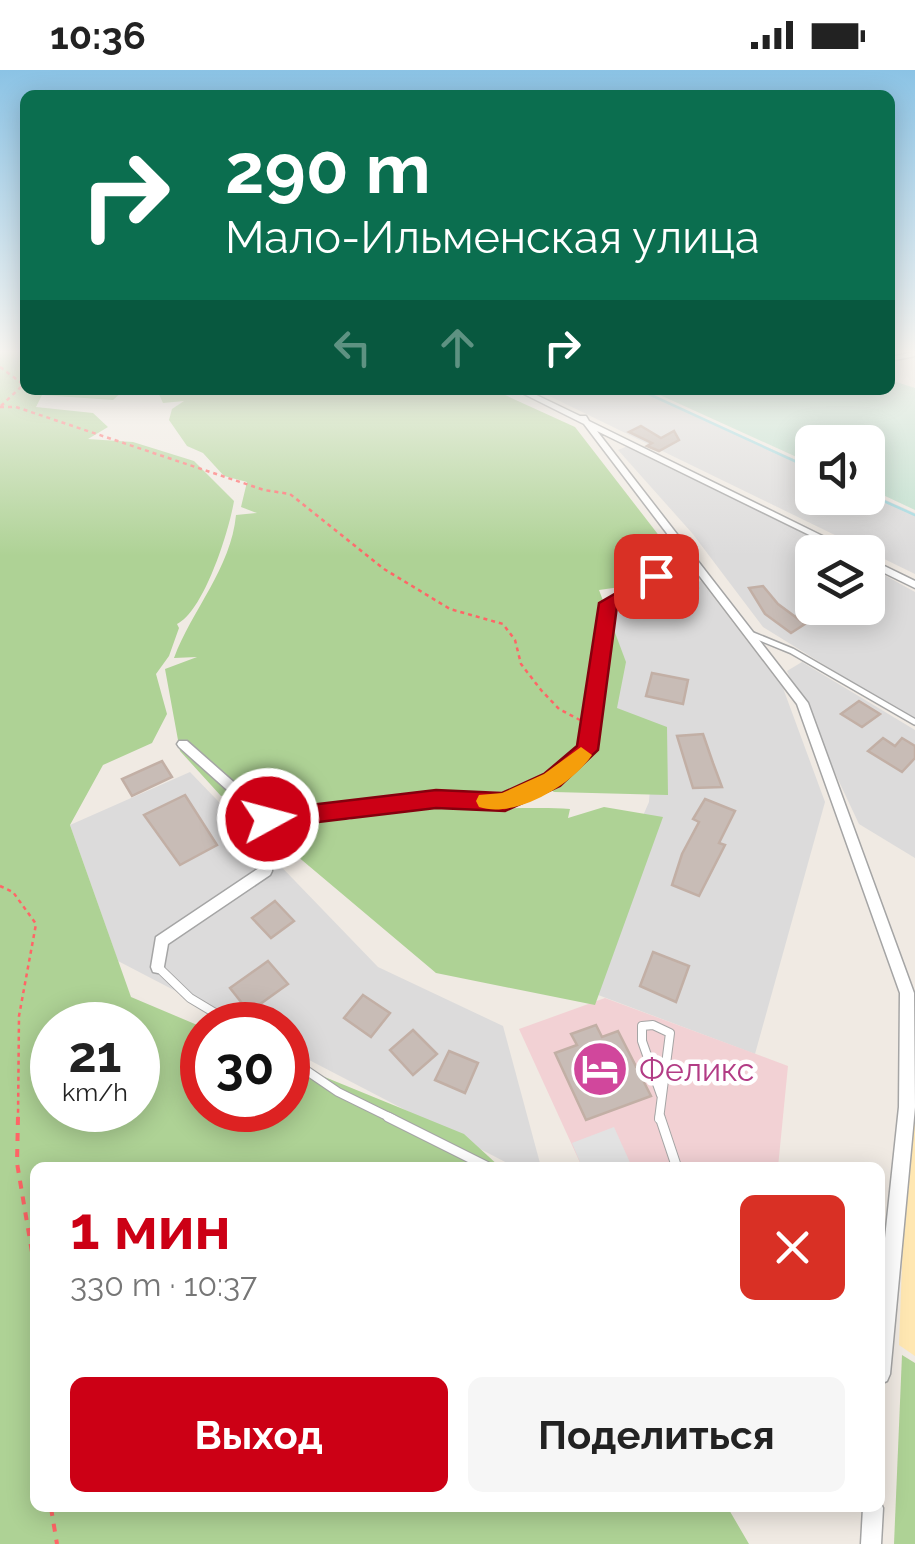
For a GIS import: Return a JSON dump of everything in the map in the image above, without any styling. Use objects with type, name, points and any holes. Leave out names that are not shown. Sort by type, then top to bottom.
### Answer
[{"type":"street","points":[[584,419],[802,703],[911,994],[907,1107],[885,1307]]},
{"type":"street","points":[[585,419],[816,535]]},
{"type":"street","points":[[184,744],[268,819],[436,799],[505,802],[552,780],[587,750],[608,603],[641,590],[682,554],[682,549]]},
{"type":"street","points":[[885,571],[915,586]]},
{"type":"street","points":[[158,967],[161,941],[265,871],[268,819]]},
{"type":"street","points":[[871,1544],[873,1512]]},
{"type":"lane","points":[[753,635],[792,651],[915,722]]},
{"type":"lane","points":[[158,967],[197,1002]]},
{"type":"lane","points":[[661,1096],[642,1041],[642,1026],[653,1025],[670,1033],[658,1122],[675,1162]]},
{"type":"lane","points":[[310,1072],[353,1100],[478,1162]]},
{"type":"path","points":[[51,419],[264,490],[290,494],[384,570],[450,609],[503,624],[515,640],[520,664],[541,690],[560,709],[591,726]]},
{"type":"path","points":[[651,581],[718,593]]},
{"type":"path","points":[[0,886],[13,892],[36,924],[18,1016],[17,1163],[30,1240]]},
{"type":"path","points":[[52,1512],[57,1544]]},
{"type":"shaded area","points":[[596,419],[704,419],[795,459],[795,515],[885,515],[885,500],[915,513],[915,574],[885,559],[885,535],[835,535]]},
{"type":"shaded area","points":[[628,446],[808,535],[795,535],[795,625],[885,625],[885,575],[915,592],[915,721],[763,627],[692,533],[618,450]]},
{"type":"shaded area","points":[[701,581],[783,688],[825,802],[755,1054],[569,984],[649,802],[654,729],[601,729],[612,663],[613,608]]},
{"type":"shaded area","points":[[802,662],[915,730],[915,858],[859,824],[787,671]]},
{"type":"shaded area","points":[[190,772],[378,967],[503,1026],[540,1162],[505,1162],[310,1060],[310,1002],[197,1002],[118,961],[70,825]]},
{"type":"shaded area","name":"Феликс","points":[[605,998],[788,1066],[778,1162],[580,1162],[519,1029]]},
{"type":"shaded area","points":[[614,1127],[630,1162],[580,1162],[572,1143]]},
{"type":"green space","points":[[0,419],[99,419],[108,427],[88,439],[133,442],[194,461],[234,501],[206,587],[197,604],[177,624],[169,656],[156,674],[167,714],[152,743],[103,765],[70,825],[131,997],[143,1002],[30,1002],[30,1132],[160,1132],[160,1009],[180,1018],[180,1132],[310,1132],[310,1071],[464,1134],[495,1162],[30,1162],[30,1512],[730,1512],[749,1544],[0,1544]]},
{"type":"green space","points":[[557,419],[575,427],[691,577],[599,590],[626,662],[617,708],[667,727],[668,795],[554,792],[541,782],[527,794],[482,791],[423,797],[473,808],[570,809],[568,818],[604,807],[663,817],[595,1005],[436,973],[271,834],[289,816],[349,820],[397,801],[292,812],[256,790],[221,796],[180,751],[165,669],[197,657],[174,658],[227,553],[236,515],[257,513],[241,507],[247,482],[224,476],[203,453],[187,446],[169,420]]},
{"type":"green space","points":[[712,419],[915,419],[915,510],[885,496],[885,425],[795,425],[795,456]]},
{"type":"green space","points":[[902,1355],[915,1363],[915,1544],[894,1544]]},
{"type":"sand","points":[[912,997],[915,998],[915,1356],[899,1345]]},
{"type":"building","points":[[641,426],[661,438],[674,431],[679,440],[659,451],[647,446],[652,443],[629,432]]},
{"type":"building","points":[[763,586],[795,617],[795,625],[803,625],[791,633],[765,614],[749,588]]},
{"type":"building","points":[[652,673],[688,680],[683,704],[646,696]]},
{"type":"building","points":[[859,701],[880,714],[862,727],[841,714]]},
{"type":"building","points":[[703,734],[722,787],[693,788],[677,736]]},
{"type":"building","points":[[883,738],[895,746],[902,738],[915,746],[915,758],[902,772],[868,751]]},
{"type":"building","points":[[162,761],[172,777],[132,796],[122,779]]},
{"type":"building","points":[[185,795],[217,845],[180,865],[144,815]]},
{"type":"building","points":[[705,799],[735,811],[719,843],[725,845],[699,896],[672,885],[682,854],[699,822],[693,819]]},
{"type":"building","points":[[275,901],[294,921],[271,938],[252,918]]},
{"type":"building","points":[[653,952],[689,966],[676,1002],[640,986]]},
{"type":"building","points":[[268,961],[288,984],[263,1002],[241,1002],[230,988]]},
{"type":"building","points":[[363,995],[390,1013],[371,1037],[344,1018]]},
{"type":"building","points":[[596,1025],[602,1037],[618,1031],[651,1096],[586,1120],[555,1053],[577,1045],[571,1034]]},
{"type":"building","points":[[413,1030],[437,1054],[413,1075],[390,1050]]},
{"type":"building","points":[[449,1051],[478,1063],[465,1093],[435,1080]]},
{"type":"waterway","points":[[703,419],[795,461]]},
{"type":"waterway","points":[[885,502],[915,515]]},
{"type":"slow traffic","points":[[487,801],[505,802],[552,780],[581,755]]},
{"type":"place","name":"Феликс","points":[[600,1069]]},
{"type":"route","points":[[268,819],[436,799],[505,802],[552,780],[587,750],[608,603],[641,590],[656,576]]}]
